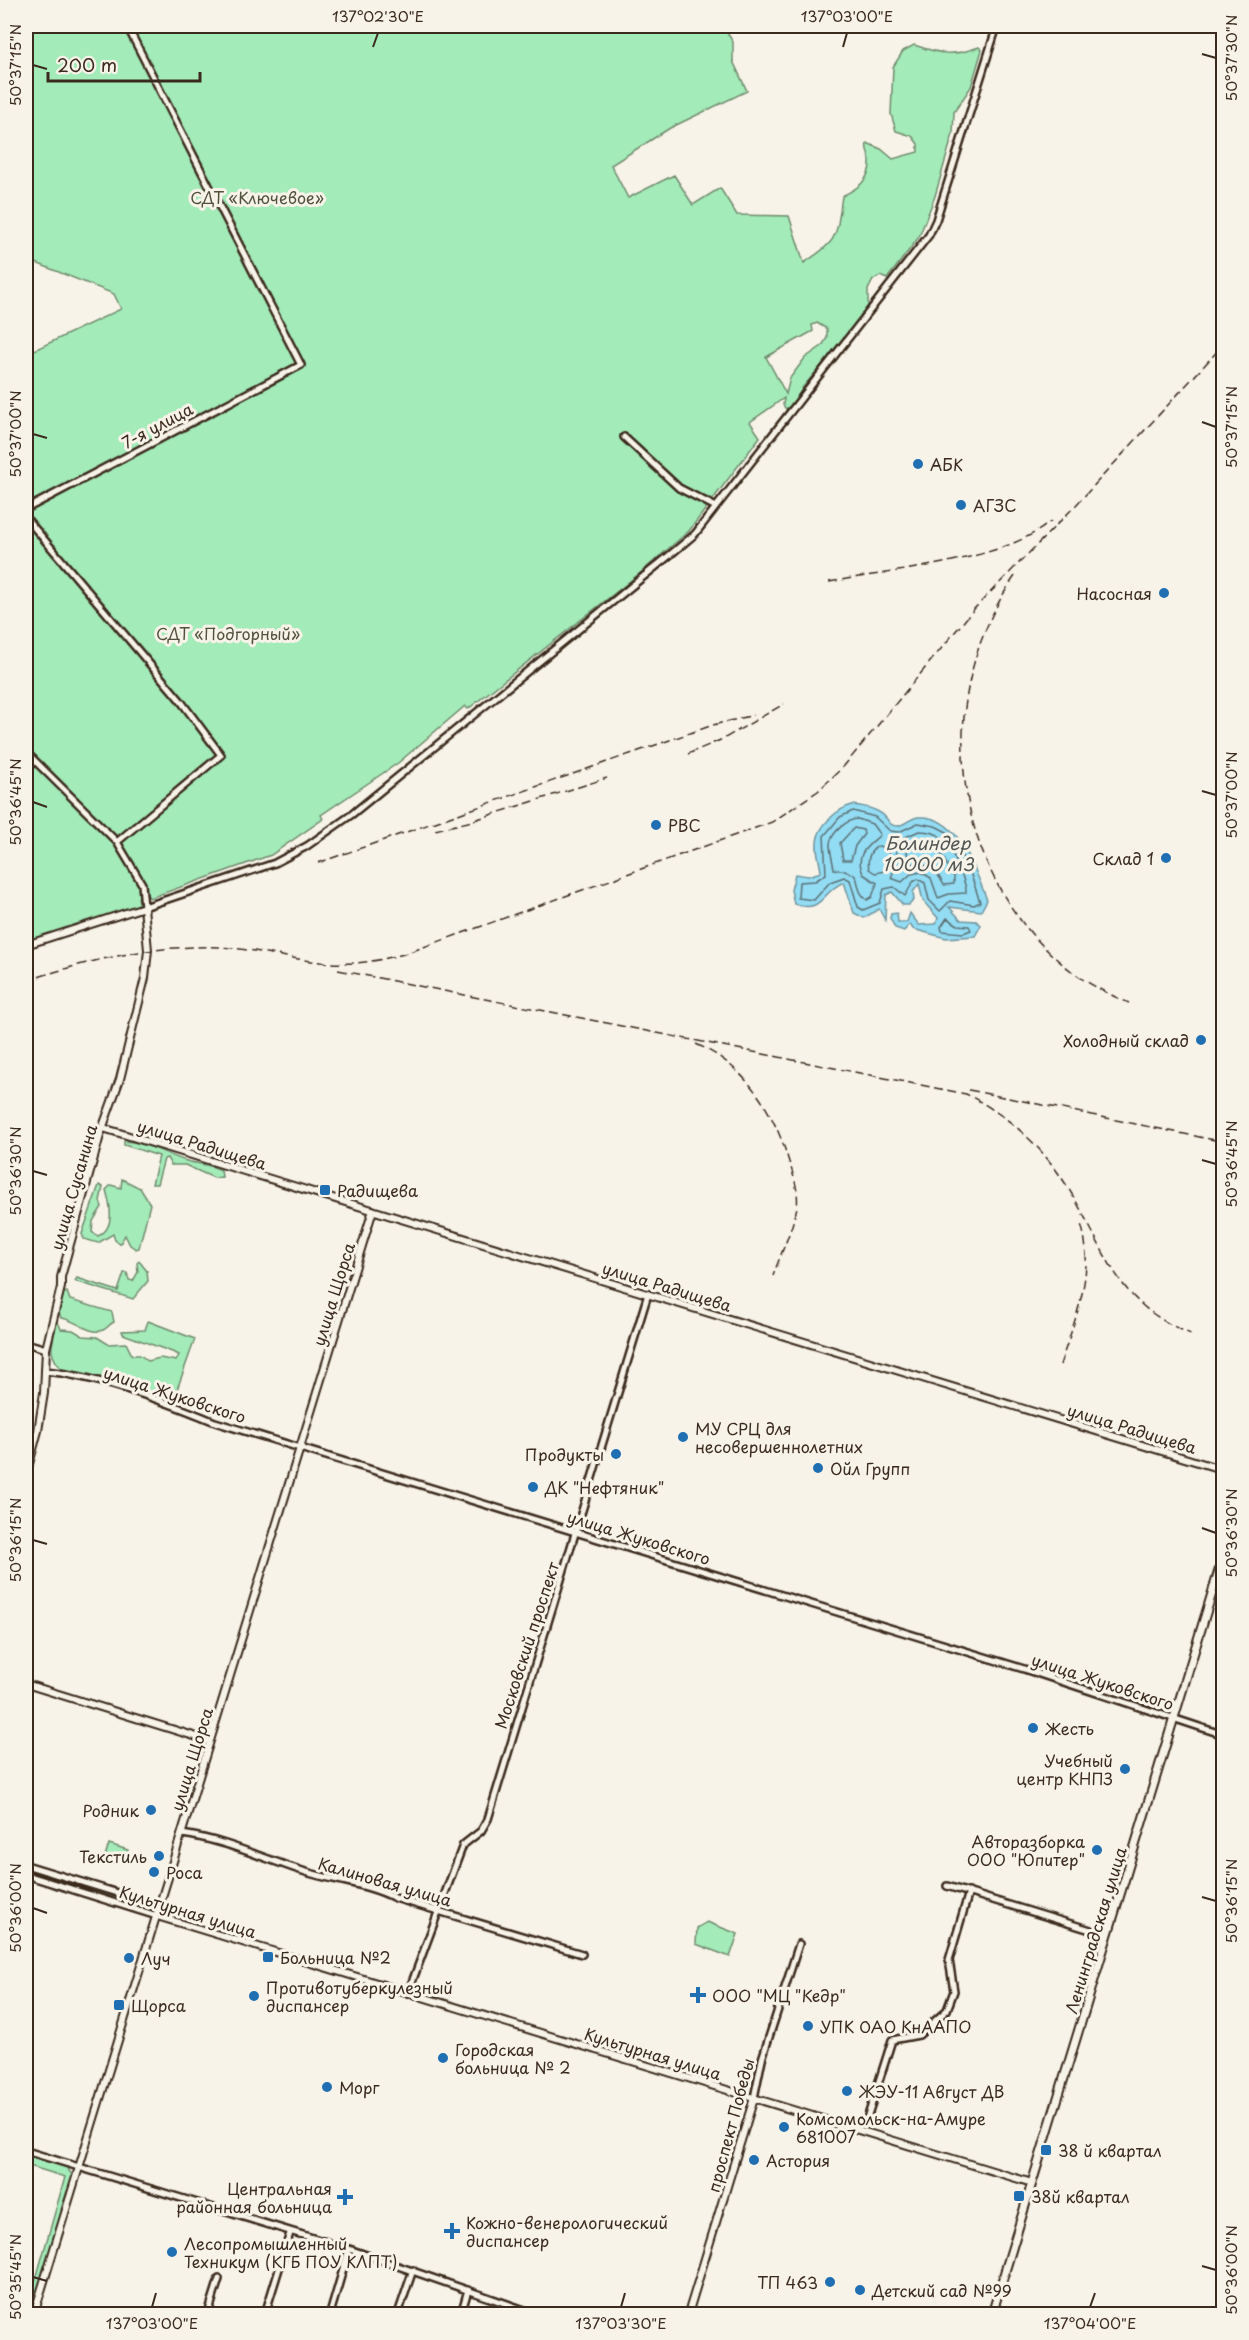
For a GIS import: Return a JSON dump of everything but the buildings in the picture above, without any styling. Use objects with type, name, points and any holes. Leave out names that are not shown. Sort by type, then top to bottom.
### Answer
[{"type":"main road","name":"Ленинградская улица","points":[[992,2314],[1224,1554]]},
{"type":"street","name":"7-я улица","points":[[26,509],[301,365],[127,26]]},
{"type":"street","points":[[26,945],[266,866],[307,846],[376,795],[695,534],[929,235],[997,26]]},
{"type":"street","points":[[624,437],[679,488],[716,507]]},
{"type":"street","points":[[26,518],[180,700],[221,755],[117,842]]},
{"type":"street","points":[[26,752],[117,842],[142,884],[144,907]]},
{"type":"street","name":"улица Сусанина","points":[[26,1475],[45,1393],[46,1349],[62,1287],[61,1277],[103,1128],[120,1079],[145,978],[148,950],[144,907]]},
{"type":"street","name":"улица Радищева","points":[[103,1128],[1224,1470]]},
{"type":"street","name":"улица Щорса","points":[[34,2314],[373,1210]]},
{"type":"street","name":"Московский проспект","points":[[408,1993],[463,1845],[481,1831],[488,1819],[541,1637],[577,1531],[648,1294]]},
{"type":"street","points":[[26,1342],[46,1349]]},
{"type":"street","name":"улица Жуковского","points":[[45,1371],[63,1373],[115,1387],[214,1422],[577,1531],[1174,1717],[1224,1735]]},
{"type":"street","points":[[26,1684],[210,1741]]},
{"type":"street","name":"Калиновая улица","points":[[182,1834],[216,1840],[303,1871],[379,1890],[395,1898],[582,1954]]},
{"type":"street","name":"Культурная улица","points":[[26,1865],[160,1906]]},
{"type":"street","name":"Культурная улица","points":[[26,1875],[1032,2183]]},
{"type":"street","points":[[947,1886],[1107,1935]]},
{"type":"street","points":[[853,2127],[867,2119],[892,2040],[919,2035],[947,2010],[954,1991],[949,1960],[969,1892]]},
{"type":"street","name":"проспект Победы","points":[[688,2314],[754,2098],[762,2059],[799,1944]]},
{"type":"street","points":[[26,2151],[79,2169],[349,2249],[536,2314]]},
{"type":"street","points":[[265,2314],[290,2233]]},
{"type":"street","points":[[330,2314],[349,2249]]},
{"type":"street","points":[[398,2314],[412,2270]]},
{"type":"street","points":[[208,2314],[219,2279]]},
{"type":"street","points":[[460,2314],[468,2290]]},
{"type":"street","points":[[506,2314],[508,2306]]},
{"type":"green space","points":[[26,26],[723,26],[733,42],[733,61],[747,91],[670,128],[611,165],[628,198],[674,175],[693,205],[720,188],[737,215],[789,216],[804,263],[824,248],[834,236],[842,196],[858,187],[866,179],[870,168],[867,143],[881,149],[893,159],[918,152],[918,144],[912,136],[896,131],[891,114],[893,67],[903,51],[914,45],[947,53],[979,47],[982,50],[971,87],[954,112],[953,134],[935,196],[919,237],[887,279],[880,276],[873,280],[868,290],[868,307],[852,330],[803,387],[793,405],[786,409],[783,405],[784,398],[750,422],[760,437],[689,531],[639,574],[468,709],[465,706],[398,763],[321,815],[323,819],[271,855],[150,898],[146,894],[138,898],[141,905],[26,941],[26,354],[121,309],[114,294],[26,259]],"holes":[[[817,323],[827,329],[827,338],[822,346],[805,358],[790,378],[786,394],[766,357],[813,331],[812,325]]]},
{"type":"green space","points":[[124,1141],[140,1143],[183,1160],[216,1168],[221,1170],[222,1177],[214,1178],[185,1165],[171,1165],[167,1158],[164,1159],[157,1184],[152,1184],[159,1156],[124,1145]]},
{"type":"green space","points":[[122,1179],[140,1188],[150,1204],[139,1248],[136,1249],[130,1245],[125,1235],[120,1244],[115,1240],[113,1234],[98,1243],[84,1239],[82,1234],[99,1185],[103,1187],[100,1201],[102,1207],[93,1221],[92,1232],[98,1236],[104,1232],[110,1215],[106,1190],[111,1185],[121,1188]]},
{"type":"green space","points":[[139,1261],[147,1271],[148,1281],[133,1299],[75,1281],[77,1278],[118,1291],[124,1273],[127,1273],[129,1280],[133,1281],[138,1272],[137,1263]]},
{"type":"green space","points":[[67,1292],[70,1300],[112,1312],[114,1322],[105,1329],[93,1331],[61,1318],[58,1310],[64,1293]]},
{"type":"green space","points":[[148,1321],[195,1339],[174,1398],[159,1398],[62,1370],[53,1356],[52,1346],[56,1322],[58,1322],[61,1329],[73,1330],[83,1336],[97,1337],[108,1344],[126,1343],[132,1355],[140,1355],[148,1361],[160,1358],[176,1361],[179,1355],[123,1334],[122,1331],[145,1330]]},
{"type":"green space","points":[[109,1844],[128,1850],[126,1860],[105,1856]]},
{"type":"green space","points":[[26,1868],[152,1907],[151,1912],[26,1873]]},
{"type":"green space","points":[[707,1922],[738,1934],[730,1957],[696,1944],[697,1928]]},
{"type":"green space","points":[[26,2154],[66,2167],[74,2177],[61,2210],[63,2214],[32,2314],[26,2314],[65,2177],[26,2165]]},
{"type":"water","name":"Болиндер 10000 м3","points":[[852,805],[875,810],[895,826],[900,826],[918,817],[932,818],[944,824],[955,834],[971,860],[987,900],[981,911],[949,907],[961,920],[976,921],[981,925],[975,936],[946,938],[913,929],[910,924],[904,931],[895,928],[890,918],[891,914],[897,913],[898,922],[907,922],[910,913],[919,925],[936,924],[938,918],[923,901],[919,884],[913,892],[914,900],[909,905],[903,905],[892,892],[886,895],[885,920],[879,909],[864,918],[854,913],[844,882],[836,886],[817,904],[804,906],[794,904],[791,890],[795,874],[808,876],[821,872],[817,846],[818,836],[835,814]]},
{"type":"railway","points":[[26,981],[121,955],[193,947],[235,948],[304,960],[338,963],[386,958],[404,954],[772,822],[818,791],[844,766],[974,609],[1076,505],[1224,344]]},
{"type":"railway","points":[[829,582],[977,555],[1031,535],[1051,521]]},
{"type":"railway","points":[[1015,576],[987,626],[970,679],[963,735],[966,790],[980,844],[1003,895],[1037,940],[1081,978],[1129,1003]]},
{"type":"railway","points":[[688,754],[725,738],[784,704]]},
{"type":"railway","points":[[318,863],[713,725],[754,715]]},
{"type":"railway","points":[[435,830],[468,822],[607,778]]},
{"type":"railway","points":[[338,970],[966,1094],[1014,1125],[1052,1164],[1073,1196],[1107,1259],[1131,1294],[1166,1322],[1191,1334]]},
{"type":"railway","points":[[696,1044],[714,1053],[730,1065],[756,1092],[775,1125],[791,1167],[797,1190],[797,1207],[773,1276]]},
{"type":"railway","points":[[969,1090],[1224,1142]]},
{"type":"railway","points":[[1060,1365],[1077,1312],[1085,1276],[1085,1239],[1080,1221]]},
{"type":"place","name":"АБК","points":[[918,464]]},
{"type":"place","name":"АГЗС","points":[[961,505]]},
{"type":"place","name":"Насосная","points":[[1164,593]]},
{"type":"place","name":"РВС","points":[[656,825]]},
{"type":"place","name":"Склад 1","points":[[1166,858]]},
{"type":"place","name":"Холодный склад","points":[[1201,1040]]},
{"type":"place","name":"Радищева","points":[[325,1190]]},
{"type":"place","name":"МУ СРЦ для несовершеннолетних","points":[[683,1437]]},
{"type":"place","name":"Продукты","points":[[616,1454]]},
{"type":"place","name":"Ойл Групп","points":[[818,1468]]},
{"type":"place","name":"ДК \"Нефтяник\"","points":[[533,1487]]},
{"type":"place","name":"Жесть","points":[[1033,1728]]},
{"type":"place","name":"Учебный центр КНПЗ","points":[[1125,1769]]},
{"type":"place","name":"Родник","points":[[151,1810]]},
{"type":"place","name":"Авторазборка ООО \"Юпитер\"","points":[[1097,1850]]},
{"type":"place","name":"Текстиль","points":[[159,1856]]},
{"type":"place","name":"Роса","points":[[154,1872]]},
{"type":"place","name":"Больница №2","points":[[268,1957]]},
{"type":"place","name":"Луч","points":[[129,1958]]},
{"type":"place","name":"ООО \"МЦ \"Кедр\"","points":[[698,1995]]},
{"type":"place","name":"Противотуберкулезный диспансер","points":[[254,1996]]},
{"type":"place","name":"Щорса","points":[[119,2005]]},
{"type":"place","name":"УПК ОАО КнААПО","points":[[808,2026]]},
{"type":"place","name":"Городская больница № 2","points":[[443,2058]]},
{"type":"place","name":"Морг","points":[[327,2087]]},
{"type":"place","name":"ЖЭУ-11 Август ДВ","points":[[847,2091]]},
{"type":"place","name":"Комсомольск-на-Амуре 681007","points":[[784,2127]]},
{"type":"place","name":"38 й квартал","points":[[1046,2150]]},
{"type":"place","name":"Астория","points":[[754,2160]]},
{"type":"place","name":"38й квартал","points":[[1019,2196]]},
{"type":"place","name":"Центральная районная больница","points":[[345,2197]]},
{"type":"place","name":"Кожно-венерологический диспансер","points":[[452,2231]]},
{"type":"place","name":"Лесопромышленный Техникум (КГБ ПОУ КЛПТ)","points":[[172,2252]]},
{"type":"place","name":"ТП 463","points":[[830,2282]]},
{"type":"place","name":"Детский сад №99","points":[[860,2290]]},
{"type":"park label","name":"СДТ «Ключевое»","points":[[257,197]]},
{"type":"park label","name":"СДТ «Подгорный»","points":[[228,633]]}]
